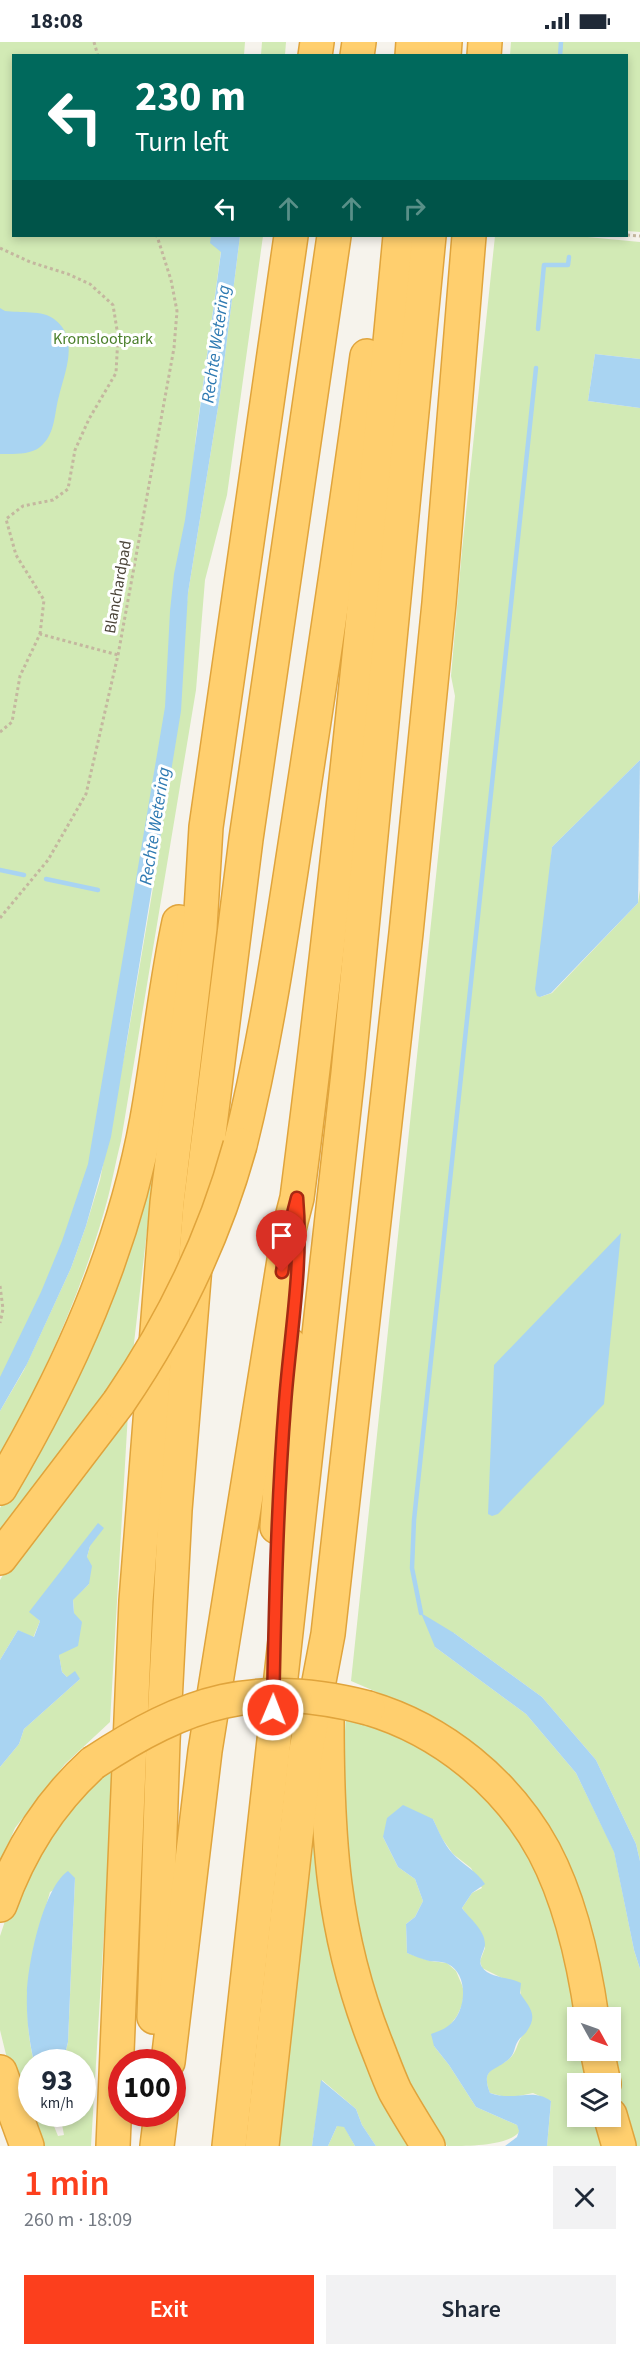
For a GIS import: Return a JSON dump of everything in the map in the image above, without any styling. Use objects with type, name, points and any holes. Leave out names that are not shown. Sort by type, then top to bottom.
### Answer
[{"type":"highway","points":[[113,2146],[140,1543],[167,1203],[200,928],[206,827],[291,237]]},
{"type":"highway","points":[[152,2049],[163,1741],[175,1510],[200,1205],[246,839],[334,237]]},
{"type":"highway","points":[[0,1558],[119,1402],[147,1359],[178,1304],[213,1224],[240,1144],[259,1060],[275,972],[341,551],[383,237]]},
{"type":"highway","points":[[170,2049],[207,1740],[289,1229],[297,1198],[327,965],[370,557],[400,237]]},
{"type":"highway","points":[[229,2146],[273,1732],[309,1433],[348,1073],[429,237]]},
{"type":"highway","points":[[262,2146],[305,1755],[328,1634],[411,886],[438,615],[469,237]]},
{"type":"highway","points":[[0,1488],[61,1378],[99,1292],[125,1210],[147,1121],[178,924],[206,827]]},
{"type":"highway","points":[[273,1732],[276,1548],[286,1387],[300,1230],[297,1198]]},
{"type":"highway","points":[[328,1634],[328,1815],[332,1873],[341,1929],[360,2004],[377,2047],[394,2089],[428,2146]]},
{"type":"highway","points":[[0,1905],[11,1874],[26,1843],[47,1813],[73,1781],[93,1763],[135,1736],[168,1719],[223,1701],[255,1696],[284,1695],[342,1701],[406,1721],[440,1739],[476,1767],[526,1823],[544,1851],[560,1887],[579,1951],[590,2007]]},
{"type":"highway","points":[[0,2072],[27,2146]]},
{"type":"highway","points":[[148,2146],[149,2127]]},
{"type":"highway","points":[[157,2146],[159,2127]]},
{"type":"highway","points":[[613,2127],[619,2146]]},
{"type":"path","name":"Blanchardpad","points":[[0,918],[48,860],[86,794],[118,655],[175,339],[177,311],[171,279],[158,237]]},
{"type":"path","points":[[0,248],[30,262],[68,274],[90,284],[113,305],[118,336],[116,373],[89,419],[80,440],[68,489],[53,500],[23,506],[6,519],[15,555],[44,600],[40,634],[20,676],[12,722],[0,732]]},
{"type":"path","points":[[40,634],[118,655]]},
{"type":"path","points":[[0,1286],[3,1309],[0,1323]]},
{"type":"green space","name":"Kromslootpark","points":[[0,42],[245,42],[244,54],[12,54],[12,237],[217,237],[221,251],[196,436],[158,817],[90,1195],[0,1396]]},
{"type":"green space","points":[[262,42],[286,42],[285,54],[261,54]]},
{"type":"green space","points":[[511,42],[640,42],[640,232],[628,231],[628,54],[510,54]]},
{"type":"green space","points":[[240,237],[263,237],[227,495],[205,580],[196,690],[121,1141],[109,1194],[84,1275],[59,1337],[0,1456],[0,1411],[24,1370],[71,1268],[100,1180],[127,1041],[157,864],[188,593],[220,395]]},
{"type":"green space","points":[[495,237],[588,237],[640,242],[640,359],[595,354],[588,401],[640,408],[640,760],[552,847],[540,997],[552,993],[638,903],[640,890],[640,1861],[636,1844],[596,1760],[542,1697],[454,1633],[435,1647],[526,1714],[576,1773],[614,1851],[640,1969],[640,2146],[633,2146],[621,2100],[621,2073],[616,2073],[614,2061],[621,2061],[621,2007],[604,2007],[593,1948],[448,1729],[407,1705],[351,1681],[455,696],[451,676]]},
{"type":"green space","points":[[160,1117],[133,1352],[103,1407],[0,1546],[0,1508],[67,1395]]},
{"type":"green space","points":[[128,1413],[110,1722],[65,1764],[15,1828],[0,1863],[0,1767],[19,1744],[24,1729],[80,1679],[67,1677],[62,1672],[59,1655],[74,1613],[73,1599],[89,1584],[87,1557],[90,1546],[30,1612],[40,1621],[33,1638],[18,1630],[0,1660],[0,1580],[12,1560]]},
{"type":"green space","points":[[346,1714],[414,1736],[494,1797],[552,1889],[576,2007],[567,2007],[567,2061],[592,2061],[594,2073],[567,2073],[567,2127],[606,2127],[611,2146],[547,2146],[551,2101],[533,2093],[509,2098],[490,2093],[487,2084],[489,2073],[512,2056],[524,2034],[520,1987],[482,1968],[480,1961],[485,1948],[474,1924],[462,1908],[472,1893],[482,1888],[471,1868],[453,1854],[441,1837],[433,1819],[383,1837],[398,1867],[415,1879],[423,1901],[415,1917],[406,1924],[407,1953],[430,1961],[447,1963],[456,1971],[464,1992],[462,2005],[457,2016],[434,2046],[476,2107],[517,2125],[520,2131],[507,2140],[498,2142],[447,2146],[427,2115],[394,2049],[369,1978],[346,1869],[343,1772]]},
{"type":"green space","points":[[114,1766],[96,2063],[96,2049],[66,2049],[75,1878],[50,1892],[38,1935],[28,1997],[32,2049],[18,2049],[18,2097],[0,2030],[0,1936],[15,1891],[56,1816]]},
{"type":"green space","points":[[316,1825],[419,2146],[376,2146],[362,2125],[356,2109],[322,2080],[312,2146],[274,2146],[288,2021]]},
{"type":"green space","points":[[337,2126],[344,2126],[355,2146],[328,2146]]},
{"type":"green space","points":[[28,2127],[54,2127],[58,2136],[64,2135],[62,2127],[92,2127],[91,2146],[34,2146]]},
{"type":"water","name":"Rechte Wetering","points":[[211,237],[240,237],[220,395],[188,593],[181,711],[111,1137],[86,1226],[71,1268],[27,1364],[0,1411],[0,1377],[41,1292],[62,1241],[88,1164],[165,707],[174,574],[185,520],[221,252],[210,243]]},
{"type":"water","points":[[0,308],[5,311],[49,316],[62,327],[69,345],[67,366],[52,430],[40,447],[26,453],[0,454]]},
{"type":"water","points":[[595,354],[640,359],[640,408],[588,401]]},
{"type":"water","points":[[640,760],[638,903],[551,993],[537,996],[535,989],[552,847]]},
{"type":"water","points":[[621,1233],[604,1404],[498,1514],[492,1516],[488,1514],[494,1365]]},
{"type":"water","points":[[98,1523],[104,1528],[90,1546],[87,1557],[92,1566],[89,1584],[73,1600],[74,1613],[82,1622],[78,1646],[59,1655],[62,1672],[67,1677],[75,1671],[80,1679],[24,1729],[19,1744],[0,1767],[0,1660],[18,1630],[34,1637],[40,1621],[29,1612]]},
{"type":"water","points":[[421,1613],[454,1633],[542,1697],[596,1760],[636,1844],[640,1861],[640,1969],[614,1852],[576,1773],[526,1714],[435,1647]]},
{"type":"water","points":[[403,1805],[433,1819],[450,1850],[485,1884],[472,1893],[462,1908],[480,1929],[484,1939],[482,1967],[489,1973],[521,1983],[520,1993],[532,2015],[530,2025],[518,2041],[512,2056],[488,2074],[487,2085],[490,2093],[507,2096],[537,2095],[551,2101],[547,2146],[505,2146],[517,2137],[519,2131],[517,2125],[476,2107],[434,2046],[431,2034],[448,2026],[459,2013],[463,1995],[462,1985],[455,1969],[448,1964],[429,1961],[407,1953],[406,1924],[415,1917],[423,1901],[415,1879],[398,1867],[383,1837],[387,1818]]},
{"type":"water","points":[[68,1871],[75,1878],[68,2042],[66,2049],[31,2049],[27,2010],[30,1964],[44,1909],[59,1880]]},
{"type":"water","points":[[321,2080],[356,2109],[362,2125],[376,2146],[355,2146],[344,2127],[337,2126],[328,2146],[312,2146]]},
{"type":"waterway","points":[[560,54],[561,42]]},
{"type":"waterway","points":[[538,329],[544,265],[568,265],[569,257]]},
{"type":"waterway","points":[[421,1613],[412,1568],[414,1520],[536,368]]},
{"type":"waterway","points":[[0,870],[24,875]]},
{"type":"waterway","points":[[46,879],[98,890]]},
{"type":"route","points":[[273,1710],[276,1548],[285,1402],[300,1230],[297,1198],[282,1272]]}]
